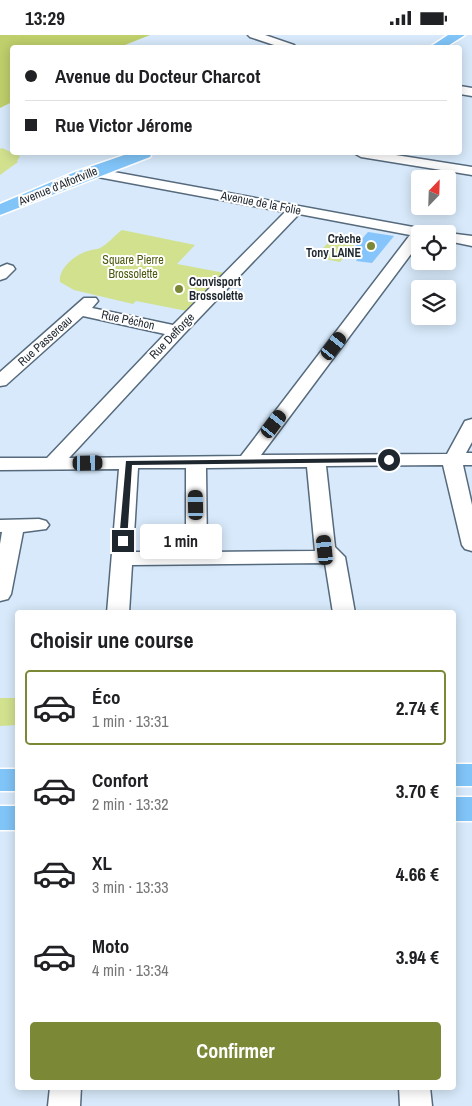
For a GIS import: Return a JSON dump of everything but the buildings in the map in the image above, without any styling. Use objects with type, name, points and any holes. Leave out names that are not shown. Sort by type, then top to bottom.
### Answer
[{"type":"main road","points":[[440,45],[458,35]]},
{"type":"main road","name":"Avenue d'Alfortville","points":[[0,210],[139,155]]},
{"type":"main road","points":[[456,775],[472,775]]},
{"type":"main road","points":[[0,780],[15,780]]},
{"type":"main road","points":[[456,809],[472,809]]},
{"type":"main road","points":[[0,819],[15,818]]},
{"type":"street","points":[[254,35],[284,45]]},
{"type":"street","points":[[372,155],[472,171]]},
{"type":"street","name":"Avenue de la Folie","points":[[92,172],[411,231]]},
{"type":"street","name":"Rue Defforge","points":[[52,464],[177,331],[295,210]]},
{"type":"street","points":[[456,238],[472,241]]},
{"type":"street","points":[[246,462],[411,251]]},
{"type":"street","name":"Rue Péchon","points":[[85,305],[177,331]]},
{"type":"street","name":"Rue Passereau","points":[[0,381],[85,305]]},
{"type":"street","points":[[472,425],[463,459],[453,469],[472,545]]},
{"type":"street","points":[[0,465],[463,459]]},
{"type":"street","points":[[196,461],[197,559]]},
{"type":"street","points":[[316,461],[325,550],[335,557],[344,610]]},
{"type":"street","points":[[118,610],[128,463]]},
{"type":"street","points":[[0,594],[7,526],[39,525]]},
{"type":"street","points":[[122,559],[335,557]]},
{"type":"street","points":[[64,1106],[66,1090]]},
{"type":"street","points":[[414,1090],[416,1106]]},
{"type":"green space","points":[[0,149],[10,152],[10,155],[20,156],[18,162],[0,175]]},
{"type":"green space","name":"Square Pierre Brossolette","points":[[122,230],[195,245],[177,264],[225,273],[187,311],[136,301],[133,304],[74,290],[60,282],[62,272],[73,258],[98,249]]},
{"type":"green space","points":[[336,234],[361,237],[340,262],[315,257]]},
{"type":"green space","points":[[0,698],[15,698],[15,725],[0,726]]},
{"type":"shaded area","points":[[0,35],[150,35],[125,45],[10,45],[10,103],[0,108]]},
{"type":"place","name":"Crèche Tony LAINE","points":[[371,246]]},
{"type":"place","name":"Convisport Brossolette","points":[[179,289]]},
{"type":"route","points":[[123,541],[128,463],[389,460]]}]
